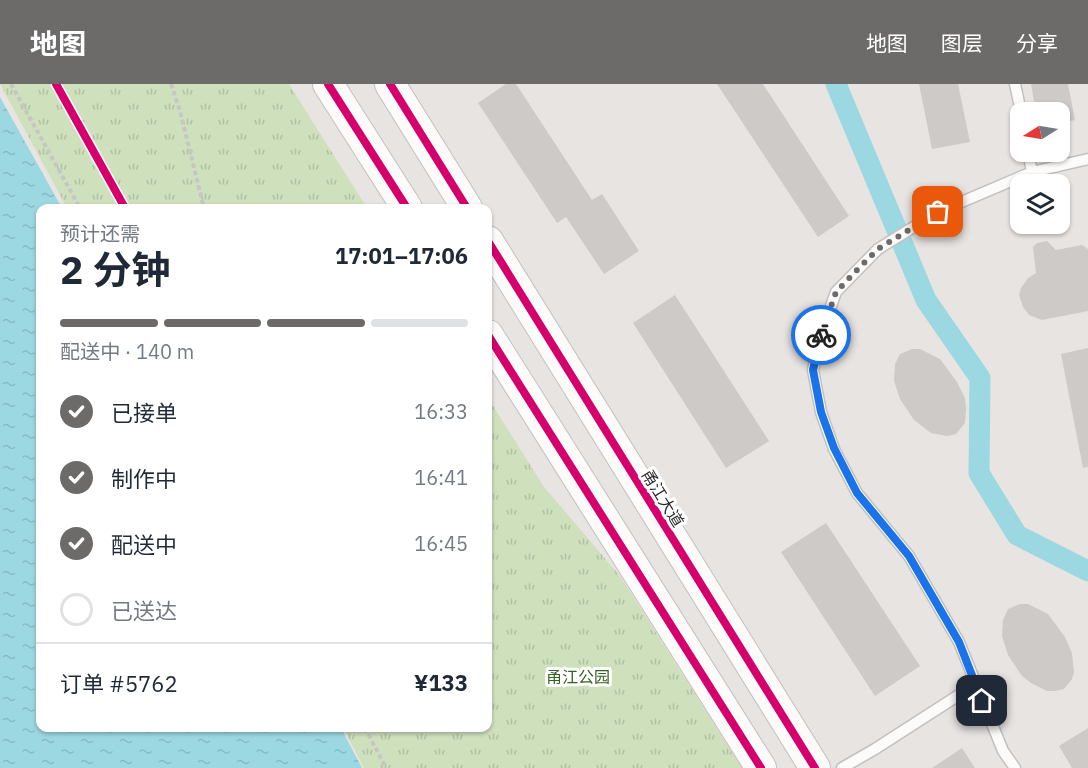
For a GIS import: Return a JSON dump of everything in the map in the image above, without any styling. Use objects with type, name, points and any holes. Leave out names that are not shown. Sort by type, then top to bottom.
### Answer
[{"type":"main road","points":[[328,84],[404,204]]},
{"type":"main road","points":[[390,84],[465,204]]},
{"type":"main road","name":"甬江大道","points":[[492,247],[815,768]]},
{"type":"main road","points":[[492,341],[761,768]]},
{"type":"lane","points":[[1016,84],[1019,102]]},
{"type":"lane","points":[[1015,768],[1003,751],[959,642],[909,556],[857,493],[834,448],[821,412],[813,370],[821,334],[836,292],[878,249],[938,212],[1032,172],[1088,159]]},
{"type":"lane","points":[[1030,162],[1032,172]]},
{"type":"lane","points":[[842,768],[976,684]]},
{"type":"path","points":[[11,84],[78,204]]},
{"type":"path","points":[[171,84],[203,204]]},
{"type":"path","points":[[367,732],[386,768]]},
{"type":"green space","points":[[0,84],[289,84],[364,204],[65,204]]},
{"type":"green space","name":"甬江公园","points":[[492,404],[544,487],[620,576],[742,768],[364,768],[345,732],[492,732]]},
{"type":"water","points":[[0,97],[60,204],[36,204],[36,732],[343,732],[362,768],[0,768]]},
{"type":"building","points":[[506,84],[516,84],[592,200],[602,194],[639,251],[604,274],[566,217],[557,223],[478,103]]},
{"type":"building","points":[[717,84],[763,84],[849,216],[818,237]]},
{"type":"building","points":[[919,84],[958,84],[970,142],[932,149]]},
{"type":"building","points":[[1031,84],[1068,84],[1075,120],[1070,121],[1070,102],[1034,102]]},
{"type":"building","points":[[1047,241],[1056,250],[1082,245],[1088,249],[1088,311],[1042,320],[1029,315],[1023,307],[1019,295],[1021,288],[1028,278],[1036,273],[1033,247],[1037,243]]},
{"type":"building","points":[[675,295],[769,441],[726,468],[633,323]]},
{"type":"building","points":[[1088,348],[1088,467],[1083,468],[1061,354]]},
{"type":"building","points":[[912,349],[920,349],[940,359],[957,382],[965,398],[966,409],[965,423],[956,434],[947,436],[931,433],[914,420],[900,399],[894,381],[895,364],[900,354]]},
{"type":"building","points":[[826,523],[920,666],[875,696],[781,552]]},
{"type":"building","points":[[1020,604],[1028,604],[1048,614],[1065,637],[1072,653],[1074,672],[1072,679],[1064,689],[1047,691],[1031,683],[1022,676],[1008,655],[1002,636],[1003,620],[1008,609]]},
{"type":"building","points":[[1088,728],[1088,768],[1072,768],[1059,746]]},
{"type":"building","points":[[962,748],[975,768],[932,768]]},
{"type":"waterway","points":[[836,84],[926,300],[980,378],[979,473],[1017,535],[1088,571]]},
{"type":"cycle path","points":[[56,84],[123,204]]},
{"type":"cycle path","points":[[328,84],[404,204]]},
{"type":"cycle path","points":[[390,84],[465,204]]},
{"type":"cycle path","points":[[492,247],[815,768]]},
{"type":"cycle path","points":[[492,341],[761,768]]},
{"type":"way so far","points":[[821,335],[836,292],[878,249],[938,212]]},
{"type":"route","points":[[821,335],[813,370],[821,412],[834,448],[857,493],[909,556],[959,642],[982,701]]}]
